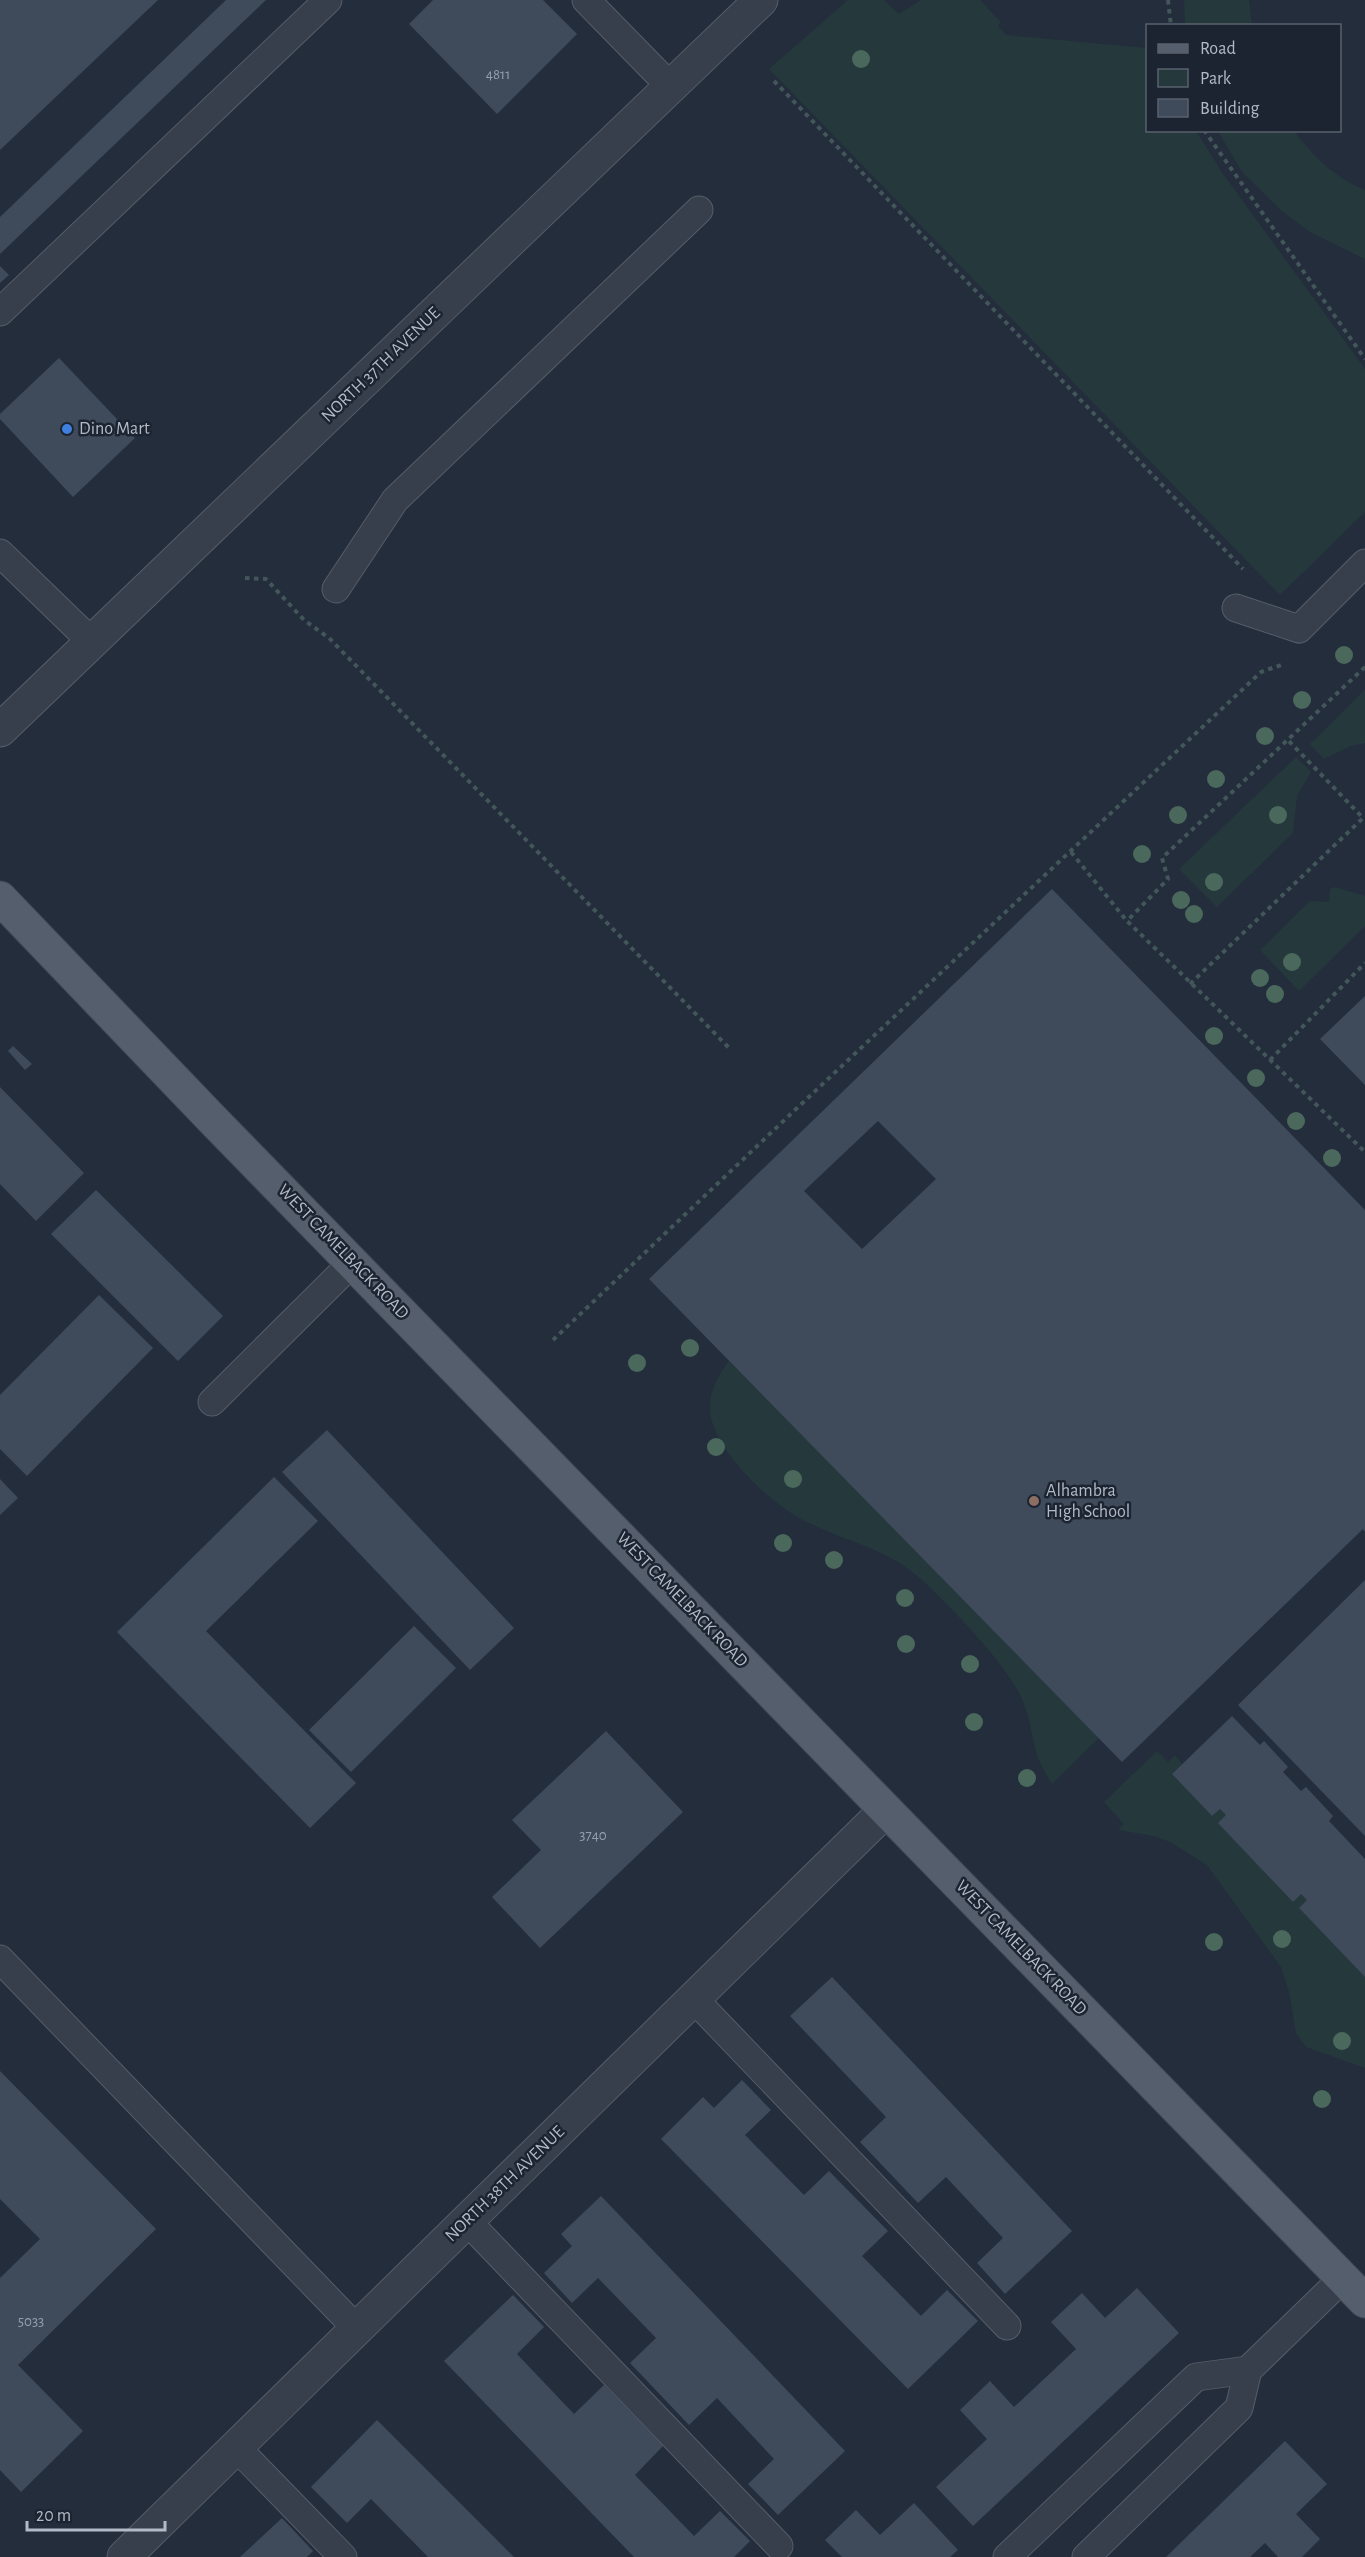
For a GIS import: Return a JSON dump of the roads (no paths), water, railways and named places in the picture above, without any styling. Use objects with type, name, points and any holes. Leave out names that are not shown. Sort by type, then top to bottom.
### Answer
[{"type":"main road","name":"WEST CAMELBACK ROAD","points":[[0,898],[1365,2301]]},
{"type":"street","name":"NORTH 37TH AVENUE","points":[[0,730],[761,0]]},
{"type":"street","name":"NORTH 38TH AVENUE","points":[[124,2557],[886,1809]]},
{"type":"lane","points":[[0,312],[328,0]]},
{"type":"lane","points":[[586,0],[671,87]]},
{"type":"lane","points":[[336,589],[394,500],[699,210]]},
{"type":"lane","points":[[0,553],[92,642]]},
{"type":"lane","points":[[1236,608],[1299,629],[1365,563]]},
{"type":"lane","points":[[212,1402],[353,1262]]},
{"type":"lane","points":[[0,1959],[357,2329]]},
{"type":"lane","points":[[694,1999],[1007,2326]]},
{"type":"lane","points":[[467,2221],[779,2546]]},
{"type":"lane","points":[[1086,2557],[1239,2408],[1248,2370],[1343,2278]]},
{"type":"lane","points":[[1007,2557],[1196,2378],[1248,2370]]},
{"type":"lane","points":[[236,2447],[343,2557]]},
{"type":"place","name":"Dino Mart","points":[[67,429]]},
{"type":"place","name":"Alhambra High School","points":[[1034,1501]]}]
